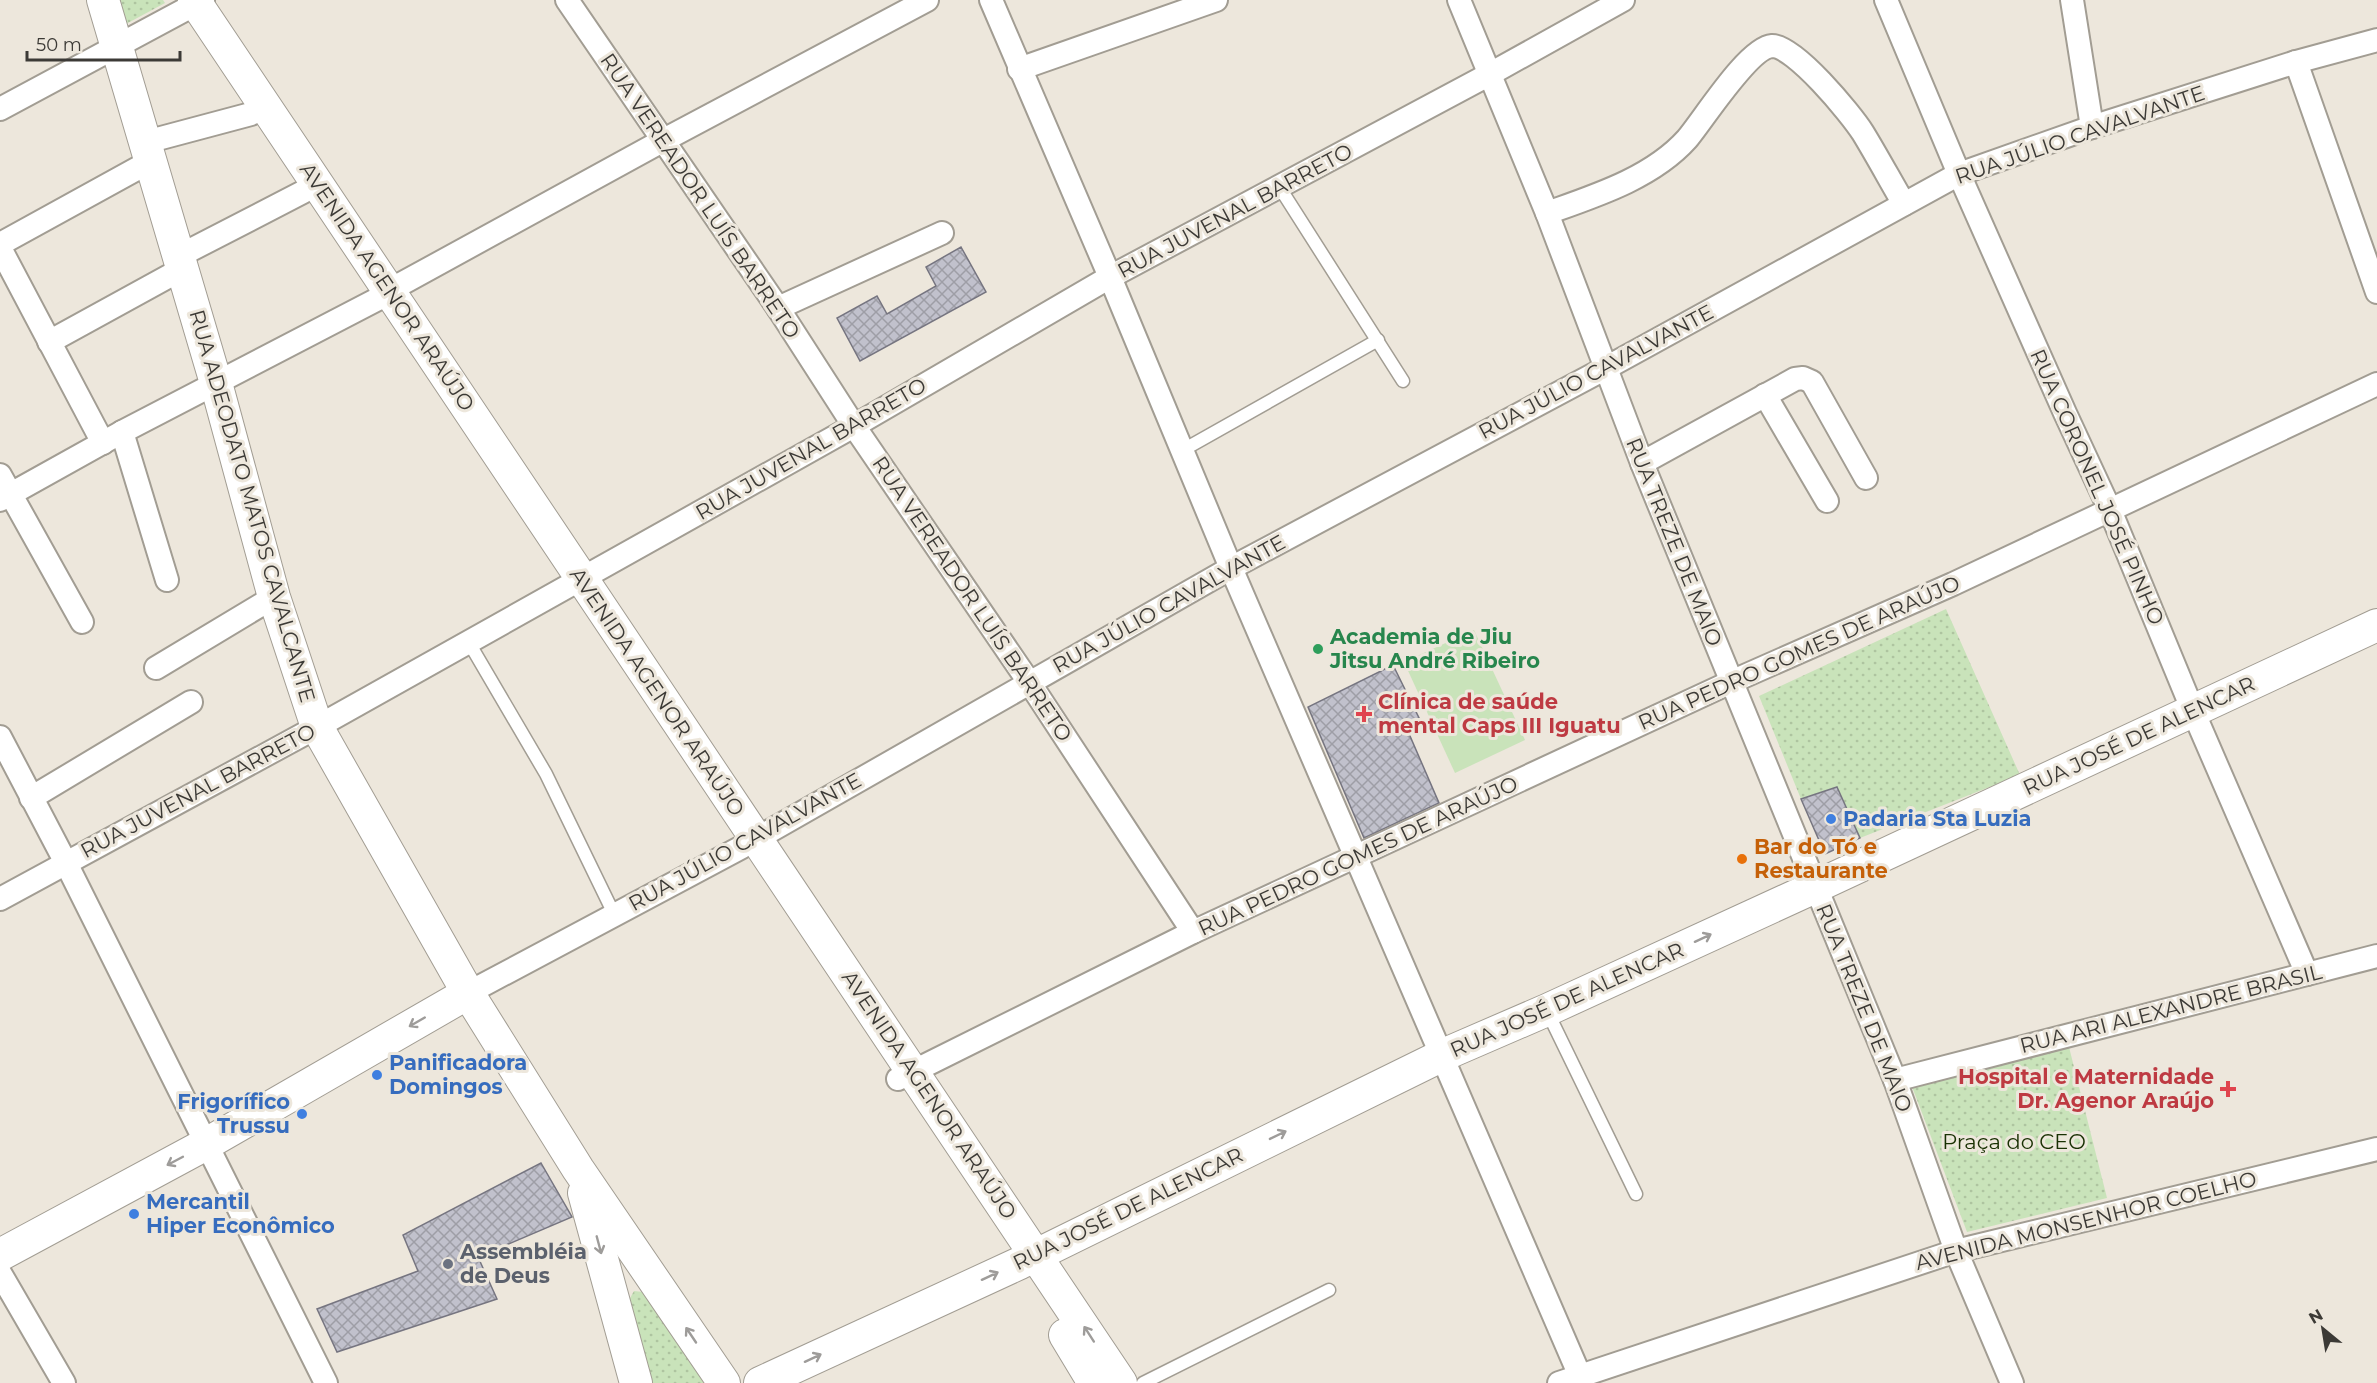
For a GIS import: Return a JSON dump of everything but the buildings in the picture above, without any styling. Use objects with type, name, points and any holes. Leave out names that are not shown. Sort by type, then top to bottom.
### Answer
[{"type":"main road","name":"RUA ADEODATO MATOS CAVALCANTE","points":[[103,0],[216,383],[274,597],[317,727],[468,993],[578,1169],[724,1383]]},
{"type":"main road","name":"AVENIDA AGENOR ARAÚJO","points":[[189,3],[251,114],[303,192],[383,295]]},
{"type":"main road","name":"AVENIDA AGENOR ARAÚJO","points":[[189,3],[1028,1258],[1121,1383]]},
{"type":"main road","name":"RUA JOSÉ DE ALENCAR","points":[[777,1379],[1443,1055],[1815,887],[2377,625]]},
{"type":"main road","name":"RUA JÚLIO CAVALVANTE","points":[[0,1255],[208,1143],[468,993]]},
{"type":"main road","name":"RUA ADEODATO MATOS CAVALCANTE","points":[[578,1169],[636,1383]]},
{"type":"main road","name":"AVENIDA AGENOR ARAÚJO","points":[[1028,1258],[1094,1383]]},
{"type":"street","name":"RUA VEREADOR LUÍS BARRETO","points":[[567,0],[778,308],[854,426],[1029,682],[1192,932]]},
{"type":"street","points":[[82,622],[4,490],[113,438],[383,295],[662,141],[927,0]]},
{"type":"street","points":[[991,0],[1018,69],[1110,277],[1231,568],[1443,1055],[1574,1381]]},
{"type":"street","points":[[1018,69],[1216,0]]},
{"type":"street","name":"RUA TREZE DE MAIO","points":[[1459,0],[1547,213],[1642,463],[1896,1080],[1956,1251],[2012,1383]]},
{"type":"street","name":"RUA JUVENAL BARRETO","points":[[0,899],[317,727],[468,640],[854,426],[1110,277],[1280,188],[1623,0]]},
{"type":"street","name":"RUA CORONEL JOSÉ PINHO","points":[[1886,0],[1959,174],[2110,510],[2193,711],[2307,974]]},
{"type":"street","points":[[2073,0],[2092,127]]},
{"type":"street","points":[[0,109],[117,46],[189,3]]},
{"type":"street","name":"RUA JÚLIO CAVALVANTE","points":[[468,993],[749,843],[1231,568],[1606,368],[1959,174],[2092,127],[2296,62],[2377,40]]},
{"type":"street","points":[[1547,213],[1621,183],[1657,165],[1687,139],[1739,72],[1757,54],[1772,46],[1790,52],[1820,81],[1851,117],[1862,131],[1904,204]]},
{"type":"street","points":[[2296,62],[2377,292]]},
{"type":"street","points":[[166,580],[113,438],[49,342],[0,246],[149,151],[251,114]]},
{"type":"street","points":[[49,342],[303,192]]},
{"type":"street","points":[[778,308],[942,233]]},
{"type":"street","points":[[1642,463],[1795,379],[1803,378],[1812,382],[1866,478]]},
{"type":"street","name":"RUA PEDRO GOMES DE ARAÚJO","points":[[905,1075],[1192,932],[1356,858],[1731,682],[1953,584],[2377,384]]},
{"type":"street","points":[[1765,395],[1827,501]]},
{"type":"street","points":[[156,668],[274,597]]},
{"type":"street","points":[[31,798],[191,702]]},
{"type":"street","points":[[0,737],[208,1143],[326,1383]]},
{"type":"street","name":"RUA ARI ALEXANDRE BRASIL","points":[[1896,1080],[2377,956]]},
{"type":"street","name":"AVENIDA MONSENHOR COELHO","points":[[1574,1381],[1956,1251],[2377,1149]]},
{"type":"street","points":[[0,1273],[64,1383]]},
{"type":"lane","points":[[1280,188],[1403,381]]},
{"type":"lane","points":[[1183,450],[1378,340]]},
{"type":"lane","points":[[468,640],[546,774],[614,914]]},
{"type":"lane","points":[[1546,1010],[1636,1194]]},
{"type":"lane","points":[[1143,1383],[1329,1290]]},
{"type":"green space","points":[[119,0],[163,0],[165,3],[126,24]]},
{"type":"green space","points":[[1946,609],[2020,775],[1860,838],[1837,787],[1801,799],[1759,696]]},
{"type":"green space","points":[[1474,630],[1525,740],[1455,773],[1404,662]]},
{"type":"green space","name":"Praça do CEO","points":[[2069,1047],[2107,1198],[1967,1232],[1911,1084]]},
{"type":"green space","points":[[634,1291],[643,1292],[707,1383],[649,1383],[629,1300]]},
{"type":"place","name":"Academia de Jiu Jitsu André Ribeiro","points":[[1318,649]]},
{"type":"place","name":"Clínica de saúde mental Caps III Iguatu","points":[[1364,714]]},
{"type":"place","name":"Padaria Sta Luzia","points":[[1831,819]]},
{"type":"place","name":"Bar do Tó e Restaurante","points":[[1742,859]]},
{"type":"place","name":"Panificadora Domingos","points":[[377,1075]]},
{"type":"place","name":"Hospital e Maternidade Dr. Agenor Araújo","points":[[2228,1089]]},
{"type":"place","name":"Frigorífico Trussu","points":[[302,1114]]},
{"type":"place","name":"Mercantil Hiper Econômico","points":[[134,1214]]},
{"type":"place","name":"Assembléia de Deus","points":[[448,1264]]}]
